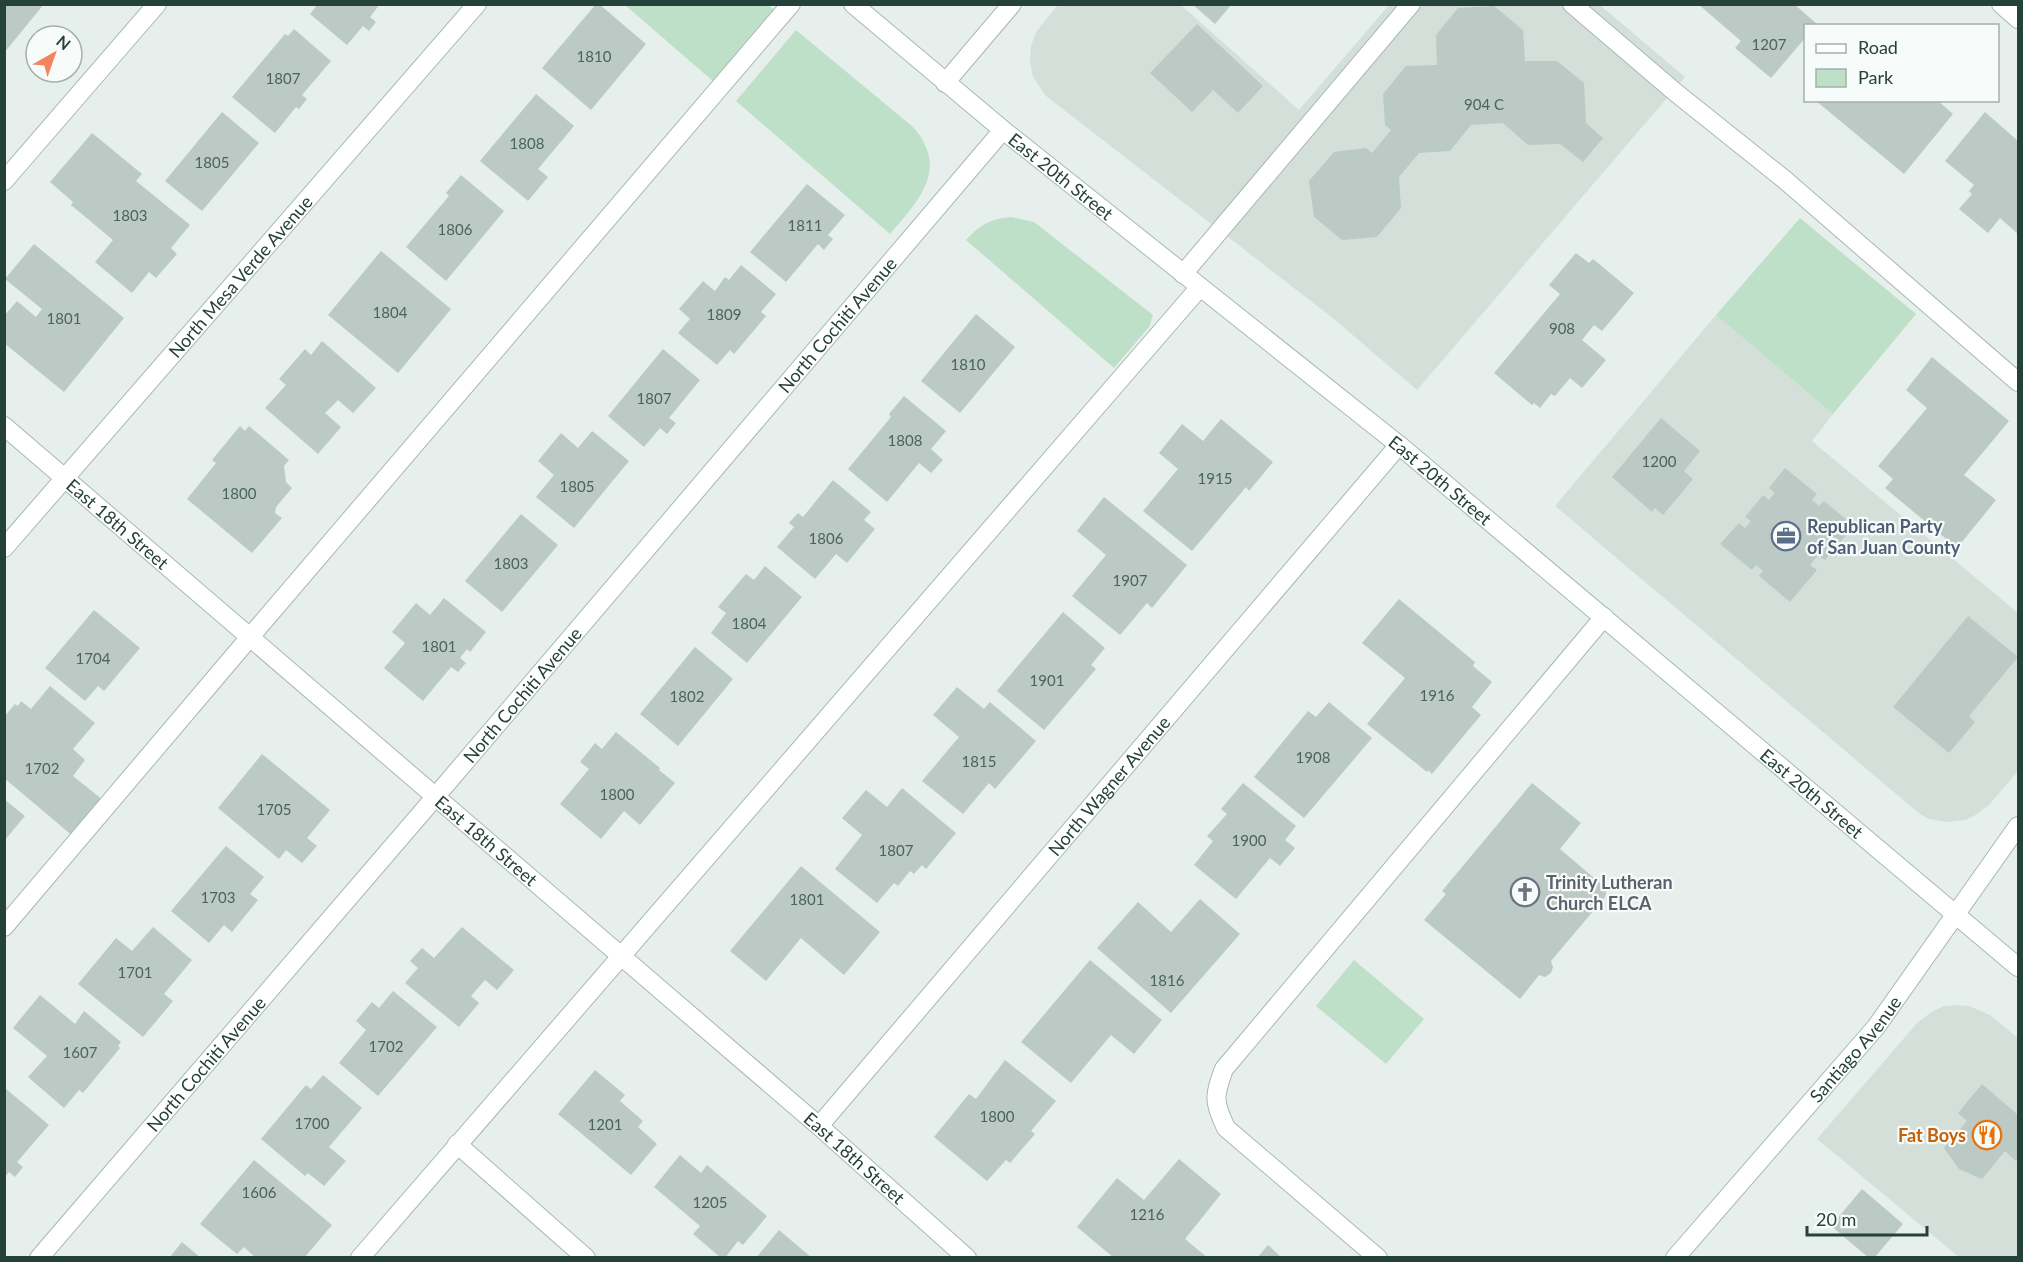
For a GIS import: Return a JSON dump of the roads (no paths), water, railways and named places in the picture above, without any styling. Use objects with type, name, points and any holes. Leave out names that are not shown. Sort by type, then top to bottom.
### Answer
[{"type":"street","points":[[4,181],[157,4]]},
{"type":"street","name":"North Mesa Verde Avenue","points":[[4,548],[477,4]]},
{"type":"street","points":[[4,927],[791,4]]},
{"type":"street","name":"East 20th Street","points":[[853,4],[1003,130],[1399,445],[2019,968]]},
{"type":"street","points":[[945,83],[1012,4]]},
{"type":"street","points":[[1183,274],[1411,4]]},
{"type":"street","points":[[1572,4],[1675,92],[1785,180],[2019,382]]},
{"type":"street","points":[[2001,4],[2019,19]]},
{"type":"street","name":"North Cochiti Avenue","points":[[39,1257],[436,796],[1003,130]]},
{"type":"street","points":[[360,1257],[1200,287]]},
{"type":"street","name":"East 18th Street","points":[[4,426],[621,955],[967,1257]]},
{"type":"street","name":"North Wagner Avenue","points":[[819,1126],[1399,445]]},
{"type":"street","points":[[1378,1257],[1226,1128],[1216,1107],[1216,1090],[1224,1069],[1604,617]]},
{"type":"street","name":"Santiago Avenue","points":[[1675,1257],[1876,1027],[2019,826]]},
{"type":"street","points":[[457,1144],[586,1257]]},
{"type":"place","name":"Republican Party of San Juan County","points":[[1786,536]]},
{"type":"place","name":"Trinity Lutheran Church ELCA","points":[[1525,892]]},
{"type":"place","name":"Fat Boys","points":[[1987,1135]]}]
